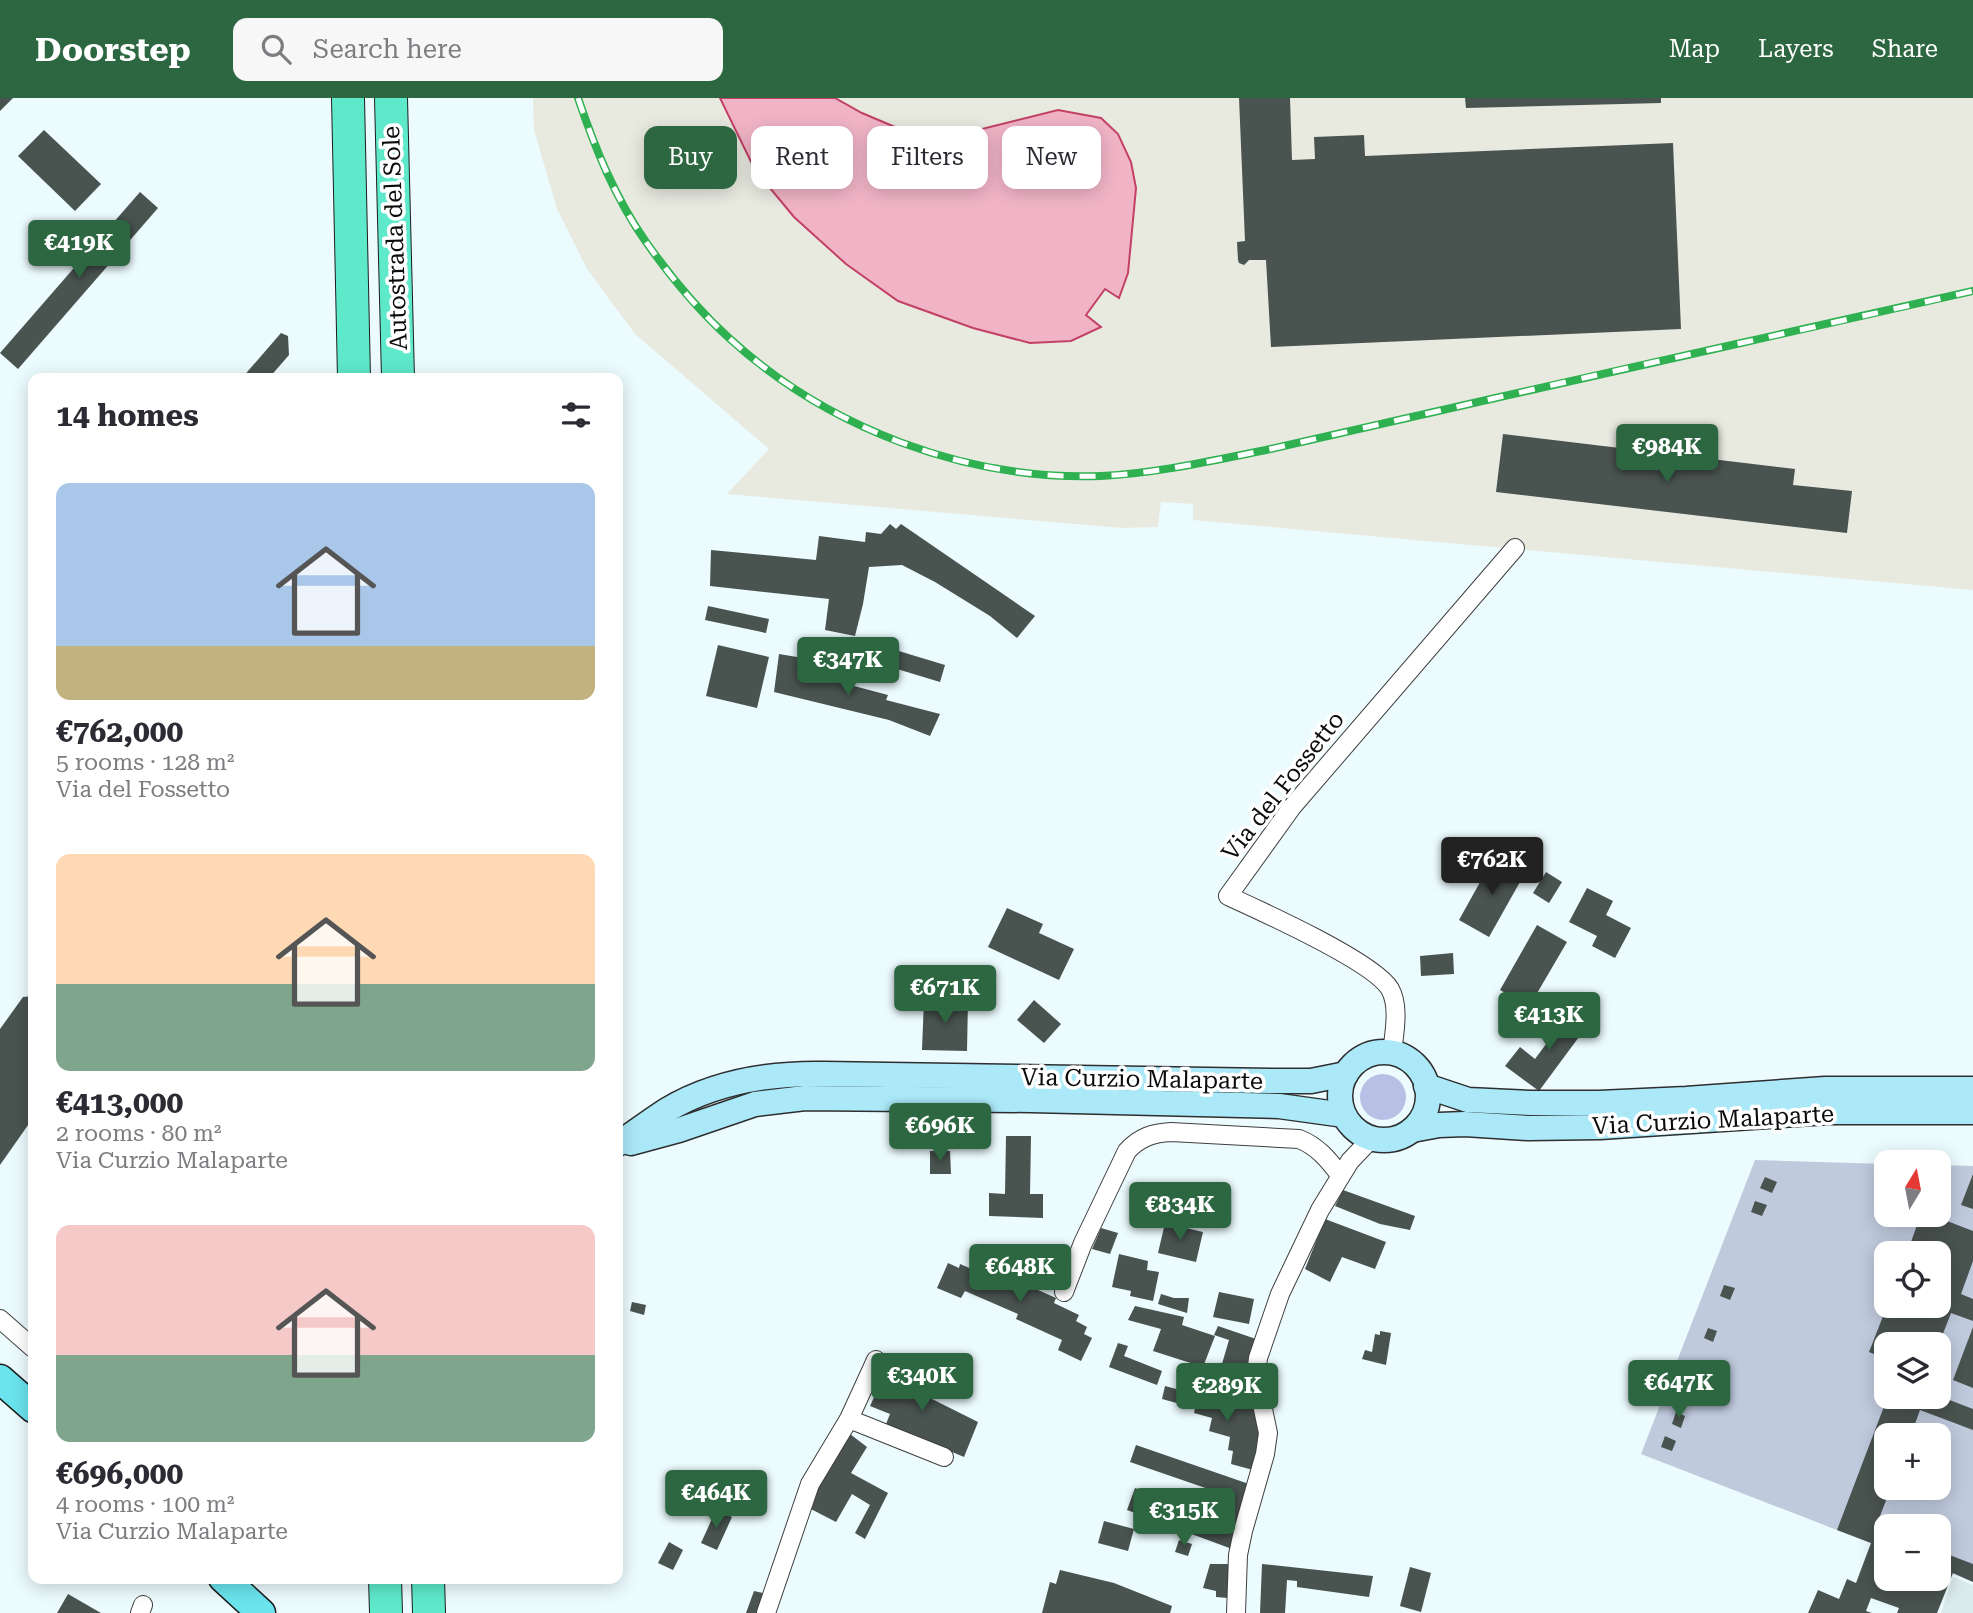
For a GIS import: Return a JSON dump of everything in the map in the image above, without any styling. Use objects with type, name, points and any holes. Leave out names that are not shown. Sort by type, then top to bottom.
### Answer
[{"type":"highway","name":"Autostrada del Sole","points":[[348,98],[354,373]]},
{"type":"highway","name":"Autostrada del Sole","points":[[391,98],[398,373]]},
{"type":"highway","points":[[385,1584],[386,1613]]},
{"type":"highway","points":[[428,1584],[429,1613]]},
{"type":"main road","points":[[0,1379],[28,1404]]},
{"type":"main road","points":[[230,1584],[258,1610]]},
{"type":"street","name":"Via del Fossetto","points":[[1392,1053],[1395,1008],[1390,988],[1381,978],[1352,959],[1228,896],[1292,807],[1515,548]]},
{"type":"street","name":"Via Curzio Malaparte","points":[[623,1141],[669,1109],[703,1093],[737,1083],[778,1076],[824,1074],[1311,1081],[1346,1074],[1358,1060],[1366,1056],[1392,1053]]},
{"type":"street","points":[[1392,1053],[1410,1061],[1417,1068],[1426,1086],[1427,1105],[1412,1130]]},
{"type":"street","points":[[1236,1613],[1238,1555],[1242,1531],[1265,1454],[1268,1433],[1256,1376],[1258,1358],[1279,1294],[1320,1210],[1340,1175],[1372,1138],[1354,1129],[1344,1115],[1340,1093],[1346,1074]]},
{"type":"street","name":"Via Curzio Malaparte","points":[[1426,1086],[1468,1100],[1530,1103],[1686,1099],[1825,1089],[1973,1089]]},
{"type":"street","name":"Via Curzio Malaparte","points":[[623,1144],[679,1130],[755,1104],[805,1098],[1279,1106],[1344,1115]]},
{"type":"street","name":"Via Curzio Malaparte","points":[[1372,1138],[1389,1140],[1412,1130],[1439,1125],[1600,1127],[1828,1112],[1973,1112]]},
{"type":"street","points":[[1064,1292],[1083,1243],[1127,1150],[1147,1136],[1171,1132],[1299,1139],[1310,1143],[1321,1152],[1340,1175]]},
{"type":"street","points":[[0,1319],[28,1344]]},
{"type":"street","points":[[766,1613],[810,1484],[849,1419],[876,1360]]},
{"type":"street","points":[[849,1419],[944,1457]]},
{"type":"street","points":[[239,1584],[258,1610]]},
{"type":"shaded area","points":[[533,98],[1973,98],[1973,590],[1193,520],[1193,504],[1161,502],[1158,527],[1122,528],[727,494],[769,449],[635,334],[587,269],[557,209],[534,130]]},
{"type":"shaded area","points":[[720,98],[835,98],[893,126],[867,126],[867,189],[988,189],[988,128],[1058,110],[1101,118],[1118,134],[1131,162],[1136,188],[1128,273],[1119,298],[1105,289],[1086,315],[1101,327],[1071,341],[1030,343],[973,328],[898,301],[846,264],[794,217],[771,189],[853,189],[853,126],[751,126],[751,162],[737,133],[737,126],[734,126]]},
{"type":"shaded area","points":[[1383,1074],[1399,1081],[1406,1097],[1399,1113],[1383,1120],[1367,1113],[1360,1097],[1367,1081]]},
{"type":"shaded area","points":[[1755,1160],[1874,1164],[1874,1227],[1951,1227],[1951,1165],[1973,1166],[1973,1582],[1951,1573],[1951,1514],[1874,1514],[1874,1544],[1641,1454]]},
{"type":"shaded area","points":[[1953,1577],[1973,1585],[1973,1613],[1941,1613],[1948,1591],[1951,1591]]},
{"type":"building","points":[[0,98],[13,98],[0,111]]},
{"type":"building","points":[[1239,98],[1290,98],[1292,160],[1315,159],[1314,137],[1364,135],[1365,156],[1673,143],[1681,329],[1271,347],[1266,260],[1249,260],[1244,265],[1238,260],[1237,242],[1245,241]]},
{"type":"building","points":[[1465,98],[1661,98],[1661,103],[1466,108]]},
{"type":"building","points":[[44,130],[101,184],[75,211],[18,156]]},
{"type":"building","points":[[140,192],[158,208],[18,369],[0,353]]},
{"type":"building","points":[[281,333],[288,336],[289,355],[273,373],[246,373]]},
{"type":"building","points":[[1503,434],[1795,469],[1793,485],[1852,491],[1847,533],[1496,492]]},
{"type":"building","points":[[890,524],[896,529],[901,524],[1035,616],[1017,638],[990,616],[902,565],[869,567],[855,636],[825,630],[829,599],[710,586],[711,550],[816,560],[819,536],[865,542],[866,532],[881,534]]},
{"type":"building","points":[[708,606],[769,619],[766,633],[705,620]]},
{"type":"building","points":[[869,642],[945,665],[940,682],[864,659]]},
{"type":"building","points":[[718,645],[769,657],[757,708],[706,696]]},
{"type":"building","points":[[779,654],[803,658],[801,672],[888,695],[886,700],[940,714],[930,736],[889,720],[774,692]]},
{"type":"building","points":[[1494,857],[1525,873],[1489,937],[1459,920]]},
{"type":"building","points":[[1546,872],[1562,882],[1549,903],[1533,893]]},
{"type":"building","points":[[1587,888],[1613,901],[1606,915],[1631,928],[1615,958],[1592,946],[1597,936],[1569,922]]},
{"type":"building","points":[[1007,908],[1043,924],[1039,933],[1074,949],[1059,980],[988,947]]},
{"type":"building","points":[[1537,925],[1567,942],[1529,1007],[1500,990]]},
{"type":"building","points":[[1453,953],[1454,974],[1421,976],[1420,956]]},
{"type":"building","points":[[28,996],[28,1125],[0,1165],[0,1029],[23,997]]},
{"type":"building","points":[[924,999],[968,1000],[967,1051],[922,1050]]},
{"type":"building","points":[[1034,1000],[1061,1024],[1044,1043],[1017,1020]]},
{"type":"building","points":[[1572,1009],[1590,1022],[1539,1091],[1505,1066],[1520,1047],[1535,1059]]},
{"type":"building","points":[[1006,1136],[1031,1136],[1030,1194],[1043,1194],[1043,1218],[989,1216],[989,1193],[1005,1194]]},
{"type":"building","points":[[930,1151],[950,1151],[951,1174],[930,1174]]},
{"type":"building","points":[[1973,1174],[1973,1209],[1961,1205]]},
{"type":"building","points":[[1765,1177],[1777,1182],[1772,1193],[1760,1188]]},
{"type":"building","points":[[1343,1190],[1415,1216],[1410,1230],[1380,1224],[1335,1206]]},
{"type":"building","points":[[1755,1201],[1767,1205],[1762,1216],[1751,1212]]},
{"type":"building","points":[[1325,1219],[1386,1242],[1375,1269],[1342,1257],[1330,1282],[1305,1269]]},
{"type":"building","points":[[1951,1222],[1973,1231],[1973,1261],[1961,1294],[1973,1299],[1973,1321],[1951,1313],[1951,1241],[1911,1241],[1916,1227],[1951,1227]]},
{"type":"building","points":[[1165,1223],[1203,1232],[1196,1262],[1158,1253]]},
{"type":"building","points":[[1101,1228],[1118,1233],[1110,1254],[1092,1249]]},
{"type":"building","points":[[1119,1254],[1148,1261],[1147,1270],[1159,1272],[1153,1301],[1130,1296],[1131,1291],[1112,1287]]},
{"type":"building","points":[[948,1263],[959,1268],[960,1264],[974,1270],[977,1265],[1000,1276],[1003,1269],[1031,1282],[1029,1286],[1056,1298],[1054,1303],[1079,1315],[1076,1321],[1087,1327],[1084,1334],[1092,1338],[1081,1361],[1058,1350],[1062,1340],[1016,1319],[1018,1314],[965,1291],[961,1298],[937,1288]]},
{"type":"building","points":[[1724,1285],[1735,1288],[1730,1300],[1720,1296]]},
{"type":"building","points":[[1219,1292],[1254,1299],[1249,1324],[1213,1317]]},
{"type":"building","points":[[1161,1294],[1174,1298],[1189,1298],[1187,1313],[1158,1304]]},
{"type":"building","points":[[632,1302],[646,1305],[644,1315],[630,1311]]},
{"type":"building","points":[[1135,1306],[1184,1317],[1182,1325],[1215,1336],[1203,1367],[1153,1351],[1161,1329],[1128,1320]]},
{"type":"building","points":[[1882,1318],[1949,1318],[1944,1332],[1877,1332]]},
{"type":"building","points":[[1218,1326],[1256,1339],[1243,1382],[1219,1374],[1229,1340],[1214,1335]]},
{"type":"building","points":[[1973,1327],[1973,1388],[1953,1380]]},
{"type":"building","points":[[1708,1328],[1717,1331],[1713,1342],[1704,1338]]},
{"type":"building","points":[[1380,1331],[1391,1333],[1386,1365],[1362,1359],[1365,1350],[1372,1352],[1375,1334],[1380,1335]]},
{"type":"building","points":[[1874,1339],[1874,1354],[1869,1352]]},
{"type":"building","points":[[1118,1343],[1128,1346],[1124,1356],[1162,1371],[1157,1385],[1109,1367]]},
{"type":"building","points":[[888,1367],[929,1384],[926,1396],[978,1422],[964,1457],[886,1424],[890,1414],[870,1406]]},
{"type":"building","points":[[1216,1385],[1227,1387],[1224,1398],[1214,1395]]},
{"type":"building","points":[[1165,1386],[1239,1406],[1240,1396],[1254,1401],[1263,1431],[1253,1470],[1231,1464],[1233,1451],[1228,1450],[1230,1437],[1209,1431],[1212,1418],[1194,1413],[1195,1408],[1162,1399]]},
{"type":"building","points":[[1951,1401],[1973,1409],[1973,1430],[1920,1410],[1915,1423],[1878,1423],[1883,1409],[1951,1409]]},
{"type":"building","points":[[1676,1412],[1685,1416],[1681,1428],[1672,1424]]},
{"type":"building","points":[[1874,1433],[1874,1500],[1886,1500],[1881,1514],[1874,1514],[1874,1591],[1946,1591],[1937,1613],[1897,1613],[1899,1608],[1871,1598],[1866,1611],[1872,1613],[1808,1613],[1818,1590],[1839,1599],[1847,1579],[1856,1583],[1871,1543],[1837,1530]]},
{"type":"building","points":[[850,1434],[867,1447],[851,1473],[888,1493],[865,1539],[855,1533],[870,1505],[852,1494],[836,1522],[807,1507]]},
{"type":"building","points":[[1665,1436],[1676,1441],[1672,1451],[1661,1447]]},
{"type":"building","points":[[1136,1445],[1249,1484],[1232,1549],[1127,1510],[1135,1488],[1166,1499],[1163,1508],[1173,1511],[1178,1497],[1190,1501],[1188,1510],[1207,1517],[1217,1492],[1130,1462]]},
{"type":"building","points":[[716,1510],[732,1517],[717,1550],[701,1543]]},
{"type":"building","points":[[1104,1521],[1134,1529],[1128,1551],[1098,1543]]},
{"type":"building","points":[[1179,1540],[1192,1544],[1188,1556],[1175,1552]]},
{"type":"building","points":[[669,1542],[683,1550],[673,1570],[658,1563]]},
{"type":"building","points":[[1951,1556],[1973,1564],[1973,1582],[1953,1573],[1951,1578]]},
{"type":"building","points":[[1210,1564],[1230,1564],[1228,1598],[1216,1597],[1216,1591],[1203,1588]]},
{"type":"building","points":[[1262,1564],[1373,1576],[1369,1597],[1297,1587],[1297,1581],[1287,1580],[1285,1613],[1260,1613]]},
{"type":"building","points":[[1410,1567],[1431,1573],[1421,1612],[1400,1606]]},
{"type":"building","points":[[1060,1570],[1114,1583],[1172,1606],[1170,1613],[1042,1613],[1050,1582],[1056,1584]]},
{"type":"building","points":[[754,1591],[767,1594],[761,1613],[746,1613]]},
{"type":"building","points":[[68,1594],[101,1613],[57,1613]]},
{"type":"railway","points":[[578,98],[607,172],[635,225],[684,292],[729,338],[768,370],[854,423],[902,443],[950,458],[1000,469],[1051,475],[1101,476],[1204,462],[1973,291]]}]
